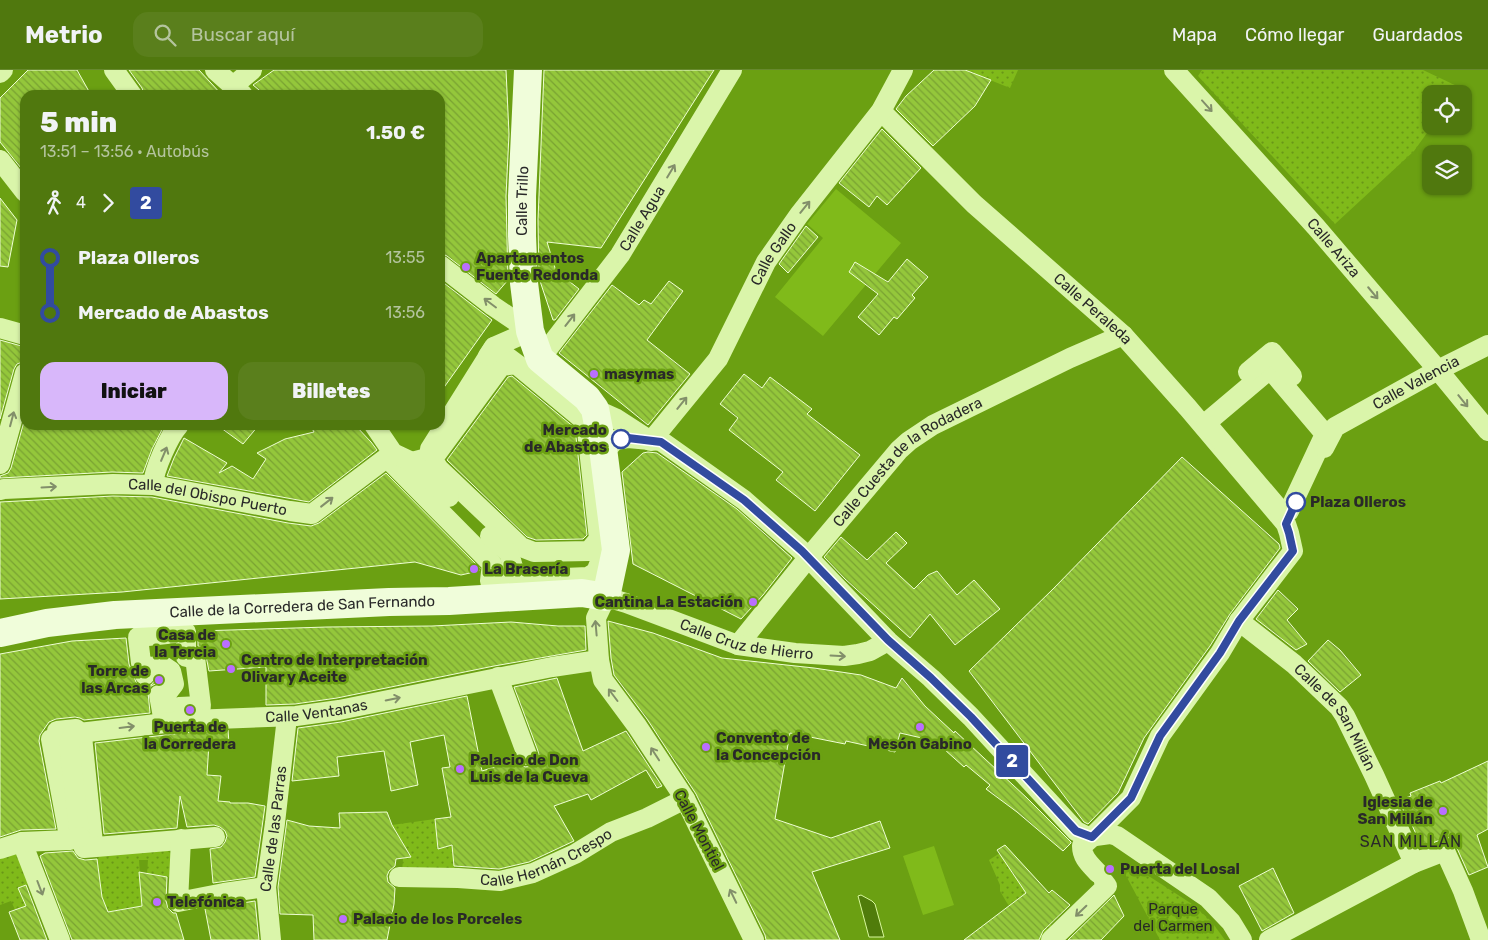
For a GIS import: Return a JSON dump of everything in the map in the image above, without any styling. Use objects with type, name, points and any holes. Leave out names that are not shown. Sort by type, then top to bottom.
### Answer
[{"type":"street","points":[[0,73],[3,70]]},
{"type":"street","points":[[114,70],[128,90]]},
{"type":"street","points":[[215,70],[238,90],[252,70]]},
{"type":"street","name":"Calle Trillo","points":[[528,70],[522,196],[524,282],[530,331],[540,359]]},
{"type":"street","name":"Calle Agua","points":[[540,359],[620,254],[732,70]]},
{"type":"street","name":"Calle Gallo","points":[[651,441],[718,359],[766,262],[799,215],[881,111],[903,70]]},
{"type":"street","name":"Calle Ariza","points":[[1182,73],[1316,226],[1488,431]]},
{"type":"street","name":"Calle Peraleda","points":[[881,111],[974,204],[1123,334],[1286,524]]},
{"type":"street","points":[[0,160],[20,186]]},
{"type":"street","points":[[445,269],[493,306],[530,331]]},
{"type":"street","points":[[0,328],[20,334]]},
{"type":"street","points":[[445,416],[494,347],[530,331]]},
{"type":"street","name":"Calle Cuesta de la Rodadera","points":[[738,645],[808,558],[899,450],[909,441],[942,421],[1123,334]]},
{"type":"street","name":"Calle Valencia","points":[[1340,424],[1488,345]]},
{"type":"street","points":[[445,425],[494,347]]},
{"type":"street","points":[[377,430],[393,453],[412,462],[509,554],[519,588],[588,578],[596,572],[607,552],[591,418],[494,347]]},
{"type":"street","points":[[1051,940],[1107,886],[1086,860],[1082,852],[1082,846],[1131,798],[1160,736],[1220,653],[1239,621],[1293,551],[1286,524],[1340,424],[1272,352],[1194,416]]},
{"type":"street","points":[[540,359],[587,398],[595,409],[604,456],[616,550],[606,597]]},
{"type":"street","points":[[412,462],[431,457],[440,469],[522,547],[534,552],[589,551],[599,539],[586,422],[516,364],[501,366],[437,453],[430,449],[442,430]]},
{"type":"street","points":[[1270,369],[1325,434],[1289,511],[1280,510],[1206,423],[1270,369]]},
{"type":"street","points":[[0,464],[20,391]]},
{"type":"street","points":[[595,409],[615,418],[651,441]]},
{"type":"street","points":[[153,485],[154,476],[175,430]]},
{"type":"street","points":[[412,462],[435,430]]},
{"type":"street","points":[[604,456],[615,440],[628,438],[661,442],[744,500],[808,558],[888,640],[971,717],[1076,831],[1092,837],[1110,834],[1117,836],[1208,898],[1231,922],[1242,940]]},
{"type":"street","name":"Calle del Obispo Puerto","points":[[0,490],[113,484],[153,485],[312,514],[393,453]]},
{"type":"street","name":"Calle de la Corredera de San Fernando","points":[[0,633],[47,623],[115,615],[380,602],[449,601],[519,588],[582,593],[606,597]]},
{"type":"street","name":"Calle Cruz de Hierro","points":[[606,597],[738,645],[795,653],[844,656],[864,653],[888,640]]},
{"type":"street","name":"Calle Montiel","points":[[606,597],[596,618],[599,660],[603,680],[685,800],[754,940]]},
{"type":"street","name":"Calle de San Millán","points":[[1239,621],[1294,664],[1339,707],[1374,775],[1414,863]]},
{"type":"street","points":[[170,631],[186,632],[186,657],[195,657],[201,706],[190,714],[179,707],[179,714],[163,718],[159,694],[167,693],[174,684],[171,671],[162,665],[150,667],[145,675],[143,663],[141,663],[138,637],[170,631]]},
{"type":"street","name":"Calle Ventanas","points":[[80,837],[69,744],[72,737],[79,733],[190,714],[287,718],[339,710],[498,677],[599,660]]},
{"type":"street","points":[[498,677],[527,755]]},
{"type":"street","name":"Calle de las Parras","points":[[271,940],[266,887],[287,718]]},
{"type":"street","name":"Calle Hernán Crespo","points":[[399,877],[500,882],[533,873],[575,854],[611,832],[685,800]]},
{"type":"street","points":[[0,849],[22,842],[69,840],[80,837],[84,848],[215,837]]},
{"type":"street","points":[[181,839],[178,902],[266,887]]},
{"type":"street","points":[[22,842],[60,940]]},
{"type":"street","points":[[1269,940],[1414,863],[1445,851],[1463,891],[1481,940]]},
{"type":"green space","points":[[965,70],[1018,70],[1010,88]]},
{"type":"green space","points":[[1202,70],[1423,70],[1455,85],[1422,85],[1422,135],[1426,135],[1414,151],[1335,224],[1198,76]]},
{"type":"green space","points":[[836,189],[901,243],[823,336],[775,297],[823,238],[807,224]]},
{"type":"green space","points":[[435,819],[438,849],[453,846],[455,876],[402,874],[403,858],[406,858],[406,849],[392,825]]},
{"type":"green space","points":[[160,845],[174,856],[173,878],[147,874],[148,860],[139,860],[142,906],[108,912],[102,897],[96,853]]},
{"type":"green space","points":[[934,846],[954,905],[923,915],[903,856]]},
{"type":"green space","points":[[17,847],[31,883],[19,888],[26,906],[19,908],[20,913],[17,914],[11,901],[0,905],[0,853]]},
{"type":"green space","points":[[1000,853],[1054,929],[1044,940],[1035,940],[1000,891],[1000,885],[989,860]]},
{"type":"green space","name":"Parque del Carmen","points":[[1127,862],[1192,904],[1211,921],[1225,940],[1160,940],[1122,868]]},
{"type":"shaded area","points":[[861,895],[875,904],[884,937],[869,937],[858,896]]},
{"type":"building","points":[[28,70],[77,70],[88,90],[20,90],[20,167],[0,142],[0,98]]},
{"type":"building","points":[[129,70],[199,70],[217,90],[143,90]]},
{"type":"building","points":[[274,70],[506,70],[509,134],[506,196],[508,280],[496,294],[445,255],[445,90],[259,90],[253,85]]},
{"type":"building","points":[[544,70],[714,70],[601,248],[547,242],[556,271],[579,289],[555,320],[553,320],[539,278],[538,220]]},
{"type":"building","points":[[934,70],[965,70],[991,80],[975,106],[933,146],[896,109],[906,96]]},
{"type":"building","points":[[882,129],[921,168],[887,205],[877,196],[869,207],[839,183]]},
{"type":"building","points":[[0,198],[17,220],[8,267],[0,266]]},
{"type":"building","points":[[806,226],[818,237],[788,273],[779,264]]},
{"type":"building","points":[[907,259],[928,277],[912,295],[915,298],[897,319],[894,317],[879,335],[858,317],[878,294],[849,272],[855,262],[888,282]]},
{"type":"building","points":[[669,281],[683,291],[647,340],[690,374],[648,425],[559,353],[612,285],[639,305],[644,300],[651,304]]},
{"type":"building","points":[[445,284],[492,320],[445,386]]},
{"type":"building","points":[[0,340],[20,346],[20,363],[14,369],[0,419]]},
{"type":"building","points":[[744,374],[762,388],[770,377],[812,409],[807,414],[860,455],[815,511],[776,480],[783,472],[729,430],[738,418],[720,404]]},
{"type":"building","name":"Mercado de Abastos","points":[[512,376],[575,428],[587,535],[583,539],[536,540],[527,537],[447,460],[508,377]]},
{"type":"building","points":[[22,430],[162,430],[143,473],[112,472],[0,478],[0,476],[8,473]]},
{"type":"building","points":[[224,430],[255,430],[243,444]]},
{"type":"building","points":[[313,430],[360,430],[377,450],[309,502],[167,476],[184,438],[227,463],[219,473],[232,466],[253,479],[266,459],[257,453],[285,439],[314,432]]},
{"type":"building","points":[[643,453],[657,453],[737,509],[792,558],[741,619],[633,564],[622,472]]},
{"type":"building","points":[[1182,457],[1279,544],[1280,548],[1230,614],[1210,646],[1144,738],[1118,793],[1088,824],[1084,822],[969,671],[1053,589]]},
{"type":"building","points":[[386,473],[480,568],[479,571],[461,575],[415,562],[122,592],[0,599],[0,502],[113,496],[152,497],[311,526],[319,523]]},
{"type":"building","points":[[896,532],[907,543],[886,563],[914,589],[928,575],[937,571],[957,595],[974,580],[1000,609],[955,645],[930,614],[910,638],[845,579],[824,557],[841,537],[867,560]]},
{"type":"building","points":[[1278,590],[1298,609],[1287,620],[1307,644],[1296,650],[1256,619]]},
{"type":"building","points":[[608,621],[653,633],[722,658],[861,675],[896,688],[902,678],[925,706],[954,733],[955,731],[1027,798],[1071,843],[1063,851],[1017,812],[986,789],[990,785],[966,765],[964,767],[935,741],[900,733],[895,752],[846,741],[845,744],[790,733],[775,819],[831,838],[880,821],[890,848],[812,872],[840,940],[766,940],[696,794],[647,719],[614,675]]},
{"type":"building","points":[[511,622],[585,626],[586,650],[494,666],[337,698],[295,704],[266,705],[266,667],[209,671],[205,651],[198,646],[198,631],[432,626]]},
{"type":"building","points":[[126,638],[129,664],[136,682],[140,686],[146,687],[151,685],[157,678],[160,678],[160,682],[151,686],[148,692],[150,713],[84,720],[75,717],[56,719],[49,722],[40,735],[39,741],[56,829],[21,830],[0,837],[0,654],[72,641]]},
{"type":"building","points":[[1328,640],[1340,650],[1361,675],[1340,692],[1308,661]]},
{"type":"building","points":[[557,678],[583,751],[626,731],[662,786],[657,788],[646,770],[591,800],[588,794],[554,806],[574,841],[529,862],[499,869],[454,866],[452,845],[438,849],[435,819],[451,817],[442,768],[450,767],[444,735],[410,742],[418,785],[391,791],[384,751],[337,757],[339,776],[292,781],[298,728],[341,722],[467,696],[482,771],[516,760],[525,767],[532,766],[539,756],[538,751],[514,687]]},
{"type":"building","points":[[228,730],[229,743],[209,743],[207,775],[221,776],[218,801],[265,806],[255,877],[213,883],[210,849],[221,847],[227,836],[225,831],[214,825],[187,827],[180,796],[177,828],[104,834],[95,743],[192,732]]},
{"type":"building","name":"Iglesia de San Millán","points":[[1488,761],[1488,829],[1477,835],[1488,867],[1469,875],[1456,846],[1448,837],[1422,847],[1411,823],[1409,824],[1399,800],[1411,796],[1410,793],[1440,781],[1441,783]]},
{"type":"building","points":[[387,812],[392,825],[411,857],[396,859],[395,866],[389,871],[387,876],[388,882],[395,888],[387,940],[314,940],[313,915],[280,914],[278,887],[287,820],[309,826],[340,828],[339,813]]},
{"type":"building","points":[[1005,845],[1049,893],[1052,890],[1070,905],[1043,931],[1039,940],[964,940],[1026,893],[997,850]]},
{"type":"building","points":[[73,851],[78,858],[85,860],[97,859],[102,897],[108,912],[142,906],[139,872],[167,877],[166,901],[168,908],[173,913],[176,913],[184,940],[72,940],[40,856],[45,853]]},
{"type":"building","points":[[1273,868],[1294,913],[1262,931],[1239,886]]},
{"type":"building","points":[[26,885],[47,940],[20,940],[9,912],[26,906],[18,888]]},
{"type":"building","points":[[1114,895],[1124,916],[1101,940],[1068,940]]},
{"type":"building","points":[[255,901],[259,940],[211,940],[205,909]]},
{"type":"bus line","name":"2","points":[[621,439],[628,438],[661,442],[694,463],[744,500],[802,551],[888,640],[971,717],[1076,831],[1088,837],[1092,837],[1131,798],[1160,736],[1220,653],[1239,621],[1293,551],[1286,524],[1296,502]]},
{"type":"place","name":"Apartamentos Fuente Redonda","points":[[466,267]]},
{"type":"place","name":"masymas","points":[[594,374]]},
{"type":"place","name":"Mercado de Abastos","points":[[621,439]]},
{"type":"place","name":"Plaza Olleros","points":[[1296,502]]},
{"type":"place","name":"La Brasería","points":[[474,569]]},
{"type":"place","name":"Cantina La Estación","points":[[753,602]]},
{"type":"place","name":"Casa de la Tercia","points":[[226,644]]},
{"type":"place","name":"Centro de Interpretación Olivar y Aceite","points":[[231,669]]},
{"type":"place","name":"Torre de las Arcas","points":[[159,680]]},
{"type":"place","name":"Puerta de la Corredera","points":[[190,710]]},
{"type":"place","name":"Mesón Gabino","points":[[920,727]]},
{"type":"place","name":"Convento de la Concepción","points":[[706,747]]},
{"type":"place","name":"Palacio de Don Luis de la Cueva","points":[[460,769]]},
{"type":"place","name":"Iglesia de San Millán","points":[[1443,811]]},
{"type":"place","name":"Puerta del Losal","points":[[1110,869]]},
{"type":"place","name":"Telefónica","points":[[157,902]]},
{"type":"place","name":"Palacio de los Porceles","points":[[343,919]]},
{"type":"district","name":"SAN MILLÁN","points":[[1411,841]]}]
